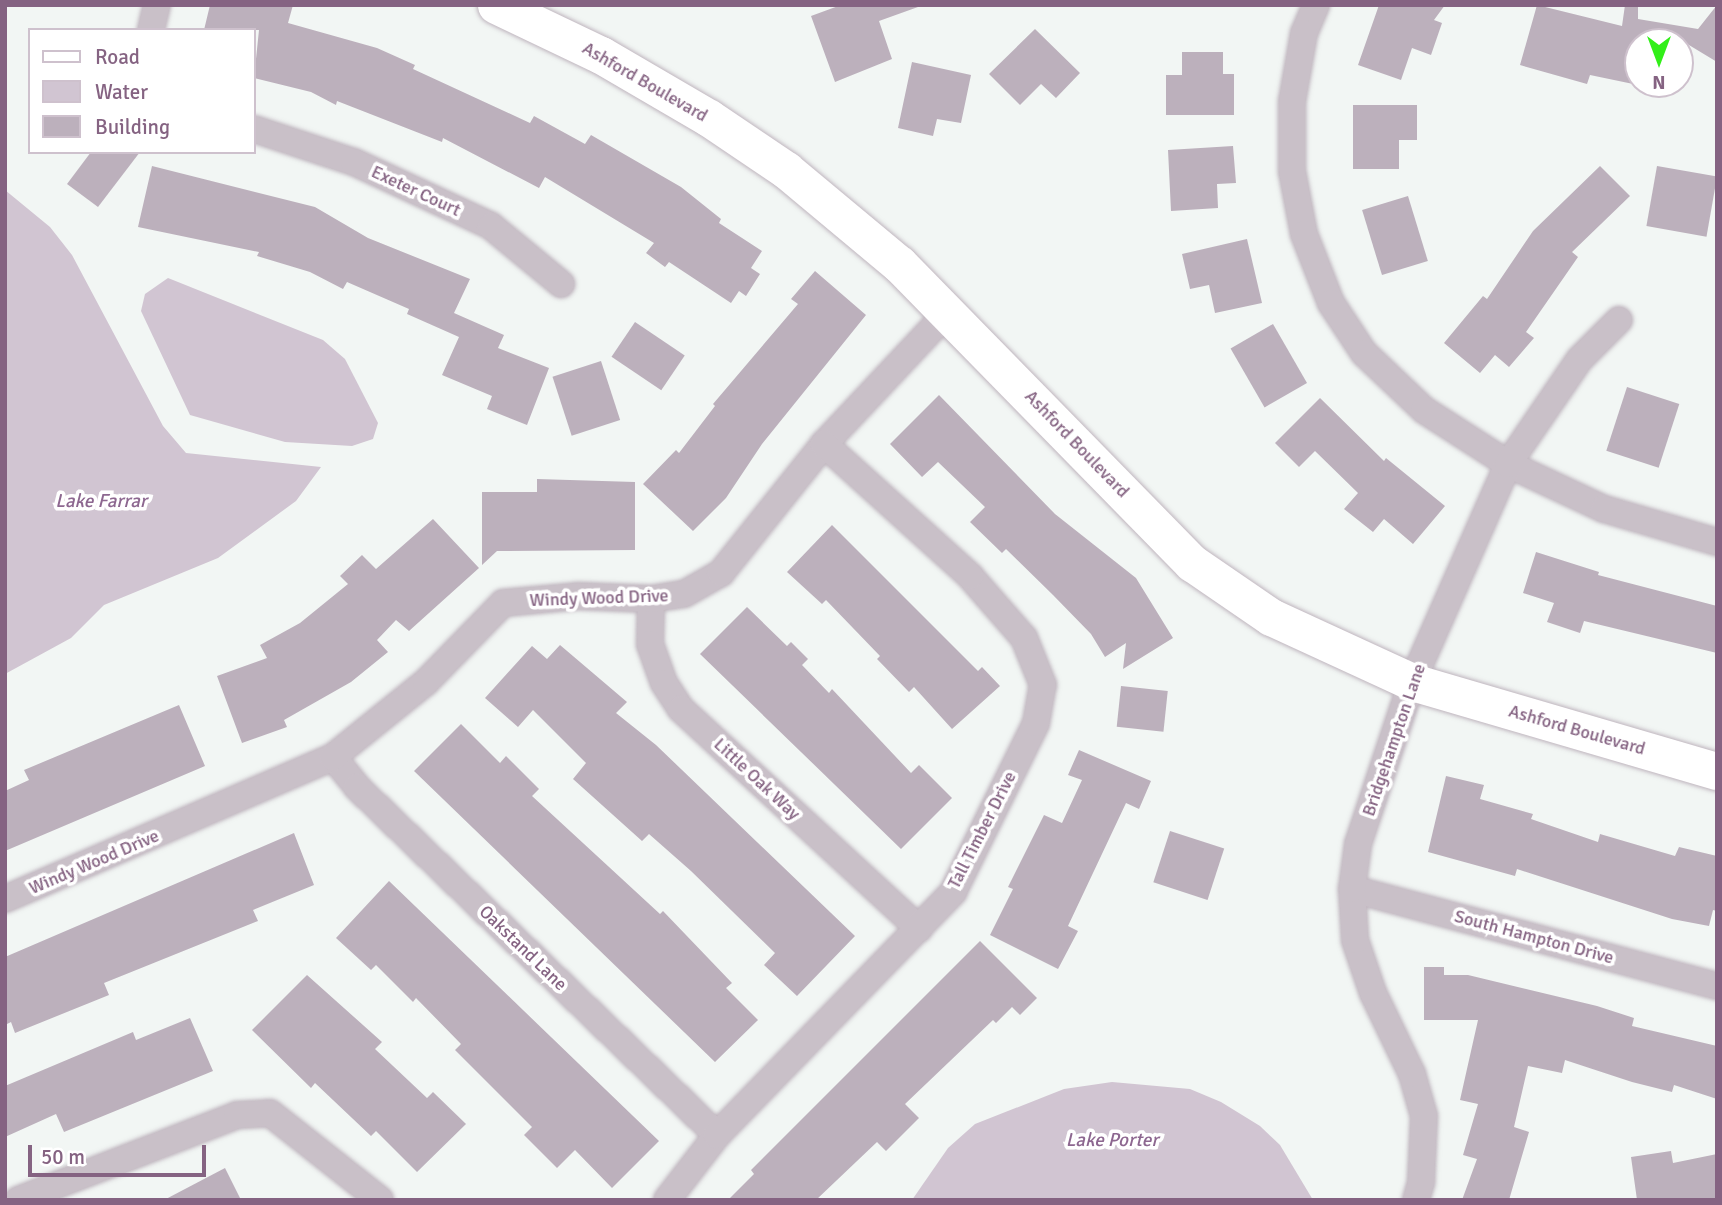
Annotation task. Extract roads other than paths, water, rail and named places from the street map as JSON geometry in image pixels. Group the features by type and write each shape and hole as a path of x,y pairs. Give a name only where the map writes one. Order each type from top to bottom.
{"street":[{"path":"151,28 157,5"},
{"name":"Ashford Boulevard","path":"496,5 601,55 709,118 786,170 899,264 1192,563 1270,617 1412,682 1717,771"},
{"path":"1316,5 1304,33 1292,102 1292,171 1304,234 1331,303 1364,353 1424,410 1508,464 1604,509 1717,542"},
{"name":"Exeter Court","path":"256,131 354,162 491,226 561,284"},
{"name":"Windy Wood Drive","path":"5,899 333,757 426,682 503,603 578,596 651,599 684,594 721,573 824,444 948,312"},
{"name":"Bridgehampton Lane","path":"1416,1200 1421,1182 1424,1116 1412,1074 1373,993 1355,940 1352,888 1358,844 1412,682 1508,464 1580,359 1619,320"},
{"name":"Tall Timber Drive","path":"667,1200 717,1135 953,892 1036,723 1043,685 1024,638 970,576 824,444"},
{"name":"Little Oak Way","path":"651,599 650,644 664,683 681,709 919,929"},
{"name":"Oakstand Lane","path":"333,757 357,787 717,1135"},
{"name":"South Hampton Drive","path":"1352,888 1717,986"},
{"path":"18,1200 237,1115 270,1113 380,1200"}],"water":[{"name":"Lake Farrar","path":"5,190 50,227 72,255 163,426 186,453 321,467 296,501 218,558 104,605 71,638 5,674"},
{"path":"168,278 323,340 345,359 378,423 373,439 352,446 285,442 190,415 141,311 145,294"},
{"name":"Lake Porter","path":"1112,1082 1190,1089 1221,1102 1260,1126 1280,1145 1313,1200 912,1200 948,1148 975,1124 1064,1089"}]}
